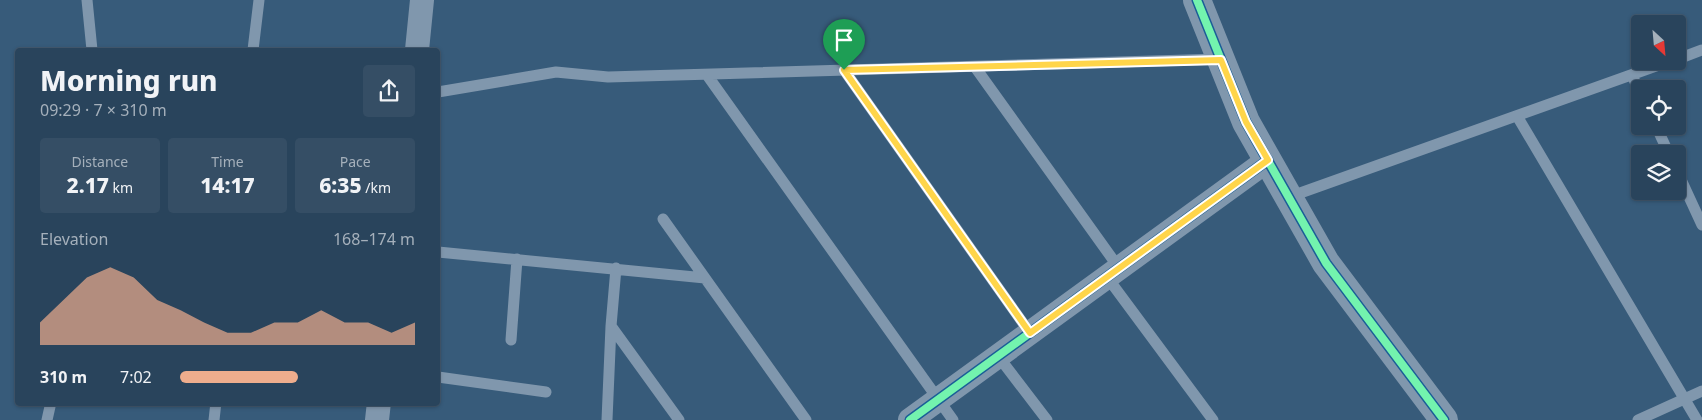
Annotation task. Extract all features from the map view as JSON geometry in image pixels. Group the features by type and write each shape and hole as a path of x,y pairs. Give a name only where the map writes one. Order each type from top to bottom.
{"street":[{"path":"417,48 422,0"},
{"path":"1197,0 1246,122 1326,263 1444,420"},
{"path":"910,420 1268,160"},
{"path":"377,420 379,406"}],"lane":[{"path":"87,0 92,48"},
{"path":"253,48 258,0"},
{"path":"1686,56 1702,50"},
{"path":"440,92 556,72 608,78 1221,60"},
{"path":"975,67 1214,420"},
{"path":"844,70 1030,333"},
{"path":"1289,197 1646,70"},
{"path":"707,74 953,420"},
{"path":"1632,75 1634,80"},
{"path":"1517,116 1697,420"},
{"path":"1686,190 1702,225"},
{"path":"663,219 806,420"},
{"path":"440,252 705,278"},
{"path":"511,340 517,259"},
{"path":"607,420 611,326 616,268"},
{"path":"611,326 679,420"},
{"path":"998,356 1047,420"},
{"path":"440,377 546,392"},
{"path":"1638,420 1702,392"},
{"path":"47,420 50,406"},
{"path":"214,420 216,406"}],"cycle path":[{"path":"1197,0 1246,122 1326,263 1444,420"},
{"path":"910,420 1268,160"}],"route":[{"path":"1221,60 1246,122 1268,160 1030,333 844,70 1221,60"}]}
